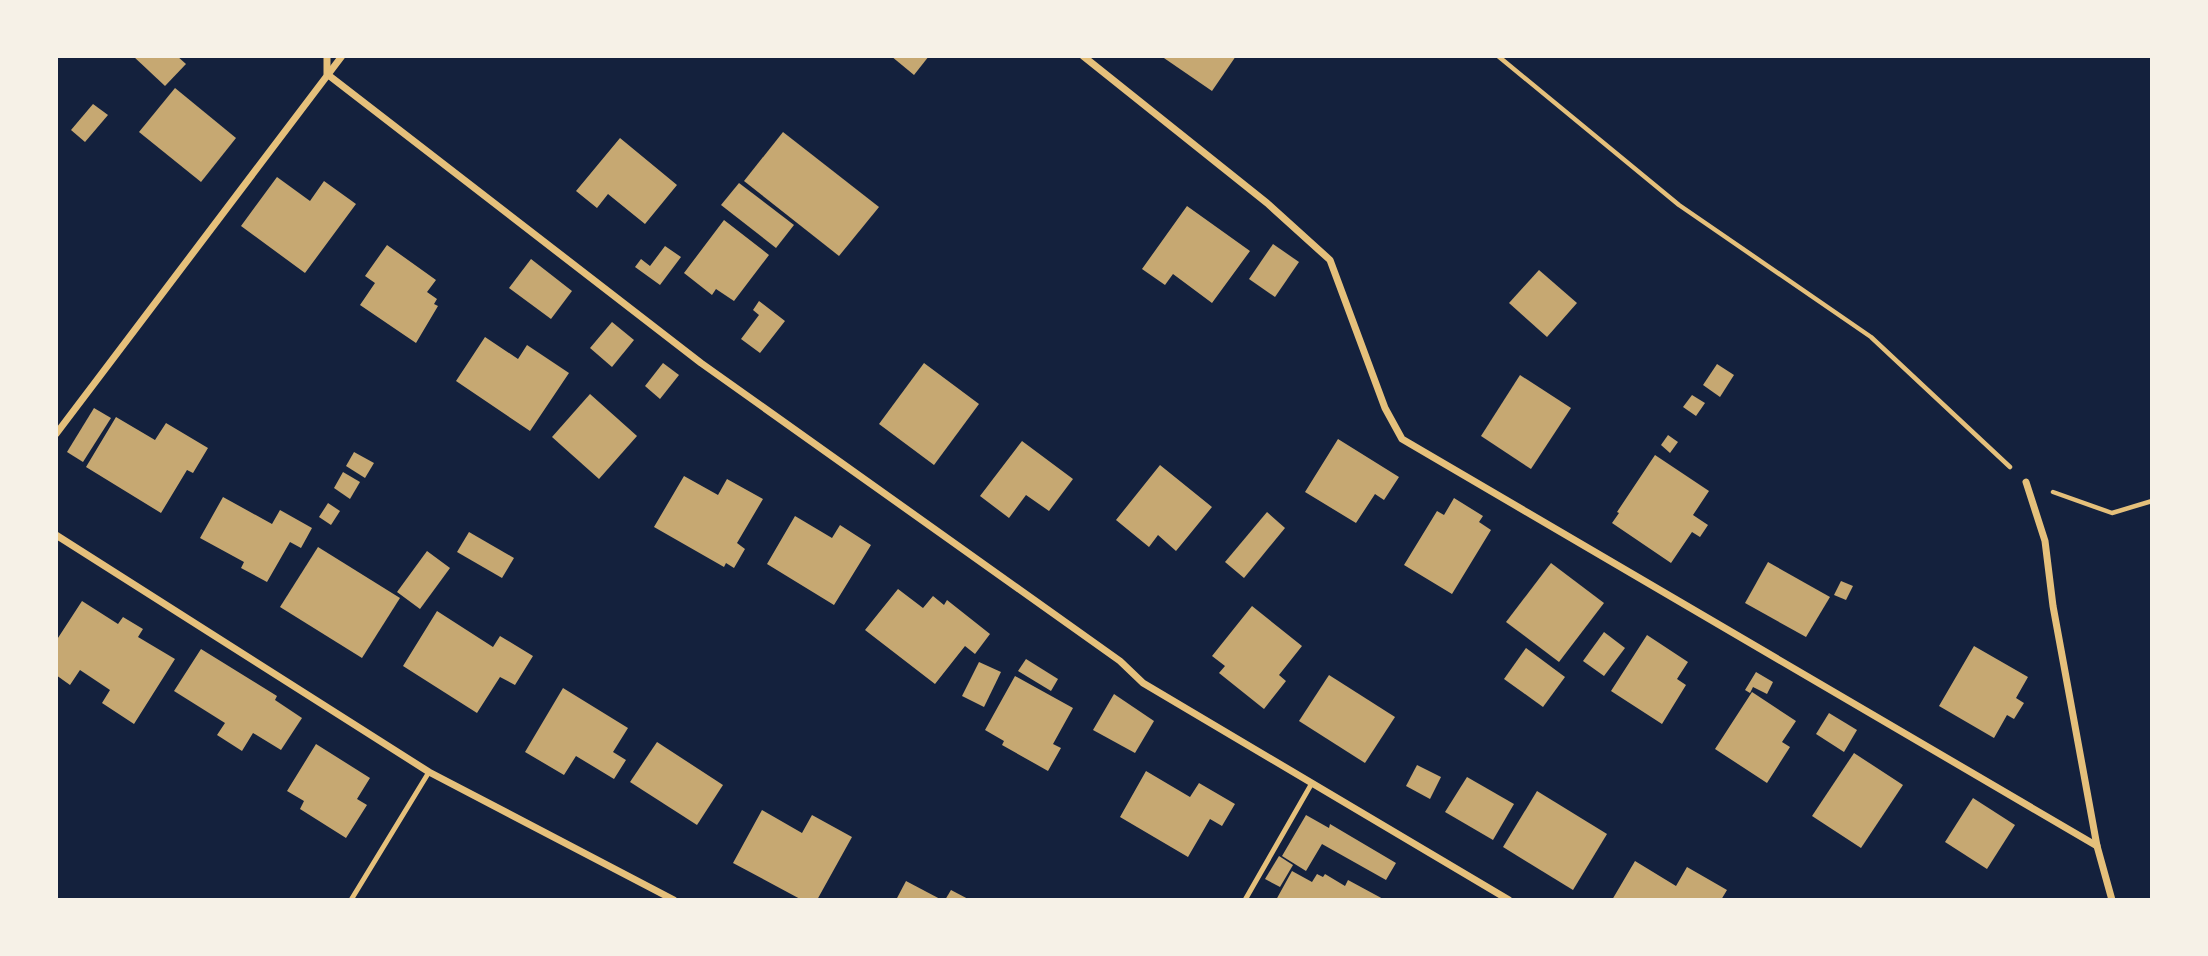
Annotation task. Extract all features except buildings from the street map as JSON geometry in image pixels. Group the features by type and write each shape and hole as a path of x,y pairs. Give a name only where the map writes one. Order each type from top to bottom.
{"street":[{"path":"327,56 327,74"},
{"path":"56,434 341,56"},
{"path":"1083,56 1267,203 1330,260 1385,408 1402,439 2097,846"},
{"path":"327,74 701,363 1120,661 1143,683 1509,900"},
{"path":"2026,482 2045,541 2053,606 2097,846 2112,900"},
{"path":"56,536 429,772 674,900"}],"lane":[{"path":"351,900 429,772"},
{"path":"1245,900 1312,783"}],"path":[{"path":"1498,56 1679,205 1871,337 2026,482 2112,513 2152,501"}]}
